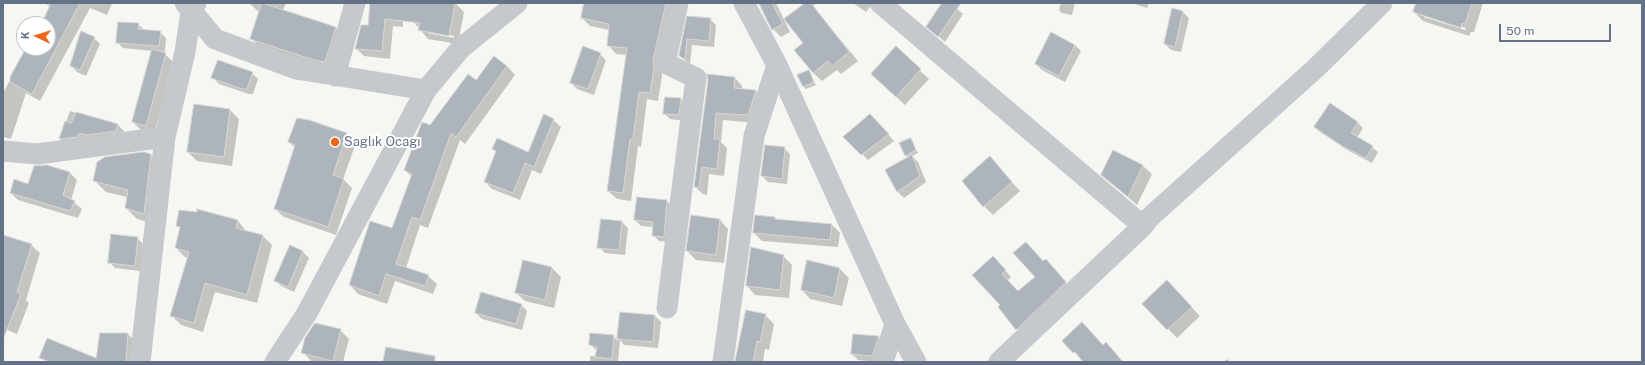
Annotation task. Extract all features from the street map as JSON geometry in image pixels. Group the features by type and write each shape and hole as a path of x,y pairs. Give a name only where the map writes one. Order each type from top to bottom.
{"street":[{"path":"335,76 354,3"},
{"path":"275,362 307,313 426,90 462,48 517,3"},
{"path":"667,308 696,78 665,63 678,3"},
{"path":"744,3 777,66 895,324 916,362"},
{"path":"880,3 1143,226"},
{"path":"999,362 1155,213 1316,68 1382,3"},
{"path":"190,6 215,39 296,69 426,90"},
{"path":"140,362 164,137 185,52 190,6"},
{"path":"723,362 754,136 777,66"},
{"path":"3,152 37,154 164,137"},
{"path":"883,362 895,324"}],"building":[{"path":"51,3 80,3 56,48 56,16 45,16"},
{"path":"262,3 336,27 325,62 314,60 250,39"},
{"path":"370,3 455,3 449,36 418,30 420,23 385,19 382,51 355,49 361,25 368,25"},
{"path":"584,3 666,3 653,60 654,67 650,93 639,92 633,139 630,139 623,193 607,191 627,48 607,46 609,24 581,18"},
{"path":"759,3 772,3 783,24 772,30"},
{"path":"805,3 811,3 849,52 832,66 828,61 813,73 794,50 803,43 784,19"},
{"path":"942,3 961,3 938,37 926,27"},
{"path":"1416,3 1472,3 1465,24 1462,23 1461,28 1413,12"},
{"path":"1172,8 1183,11 1175,47 1164,44"},
{"path":"687,16 711,18 709,41 687,39 685,59 679,56"},
{"path":"118,22 139,23 138,29 161,31 159,46 116,43"},
{"path":"81,31 95,37 80,70 70,66"},
{"path":"1051,32 1075,45 1059,76 1035,64"},
{"path":"583,46 601,53 588,89 570,83"},
{"path":"896,46 921,69 896,97 871,74"},
{"path":"152,49 166,53 146,126 132,122"},
{"path":"22,56 52,56 32,94 10,82 10,77"},
{"path":"494,56 507,66 456,137 451,133 420,220 412,217 396,264 429,275 425,286 386,274 379,296 349,285 370,221 392,228 412,174 404,170 422,122 430,125 468,74 476,80"},
{"path":"218,60 253,72 247,89 242,89 211,78"},
{"path":"809,70 814,82 803,87 797,75"},
{"path":"707,74 735,77 734,88 756,90 748,115 716,113 714,139 720,139 717,169 702,167 699,188 694,187 708,80"},
{"path":"665,97 681,98 679,115 663,114"},
{"path":"1330,103 1358,122 1351,133 1373,146 1366,158 1342,146 1314,127"},
{"path":"194,104 230,109 224,157 187,152"},
{"path":"76,112 118,124 116,131 87,135 79,133 77,137 59,139 65,121 71,123"},
{"path":"544,114 554,119 534,167 525,163 513,193 484,182 496,151 492,149 497,138 528,152"},
{"path":"870,114 889,134 861,155 843,137"},
{"path":"297,118 309,120 347,133 333,175 344,179 328,227 274,209 295,145 288,142"},
{"path":"911,138 916,150 905,156 899,143"},
{"path":"765,145 785,147 782,179 761,176"},
{"path":"1113,150 1143,165 1128,197 1101,175"},
{"path":"144,152 151,154 144,214 125,208 128,190 93,181 97,162 105,157"},
{"path":"912,155 920,176 897,192 885,170"},
{"path":"990,156 1012,182 983,207 962,181"},
{"path":"47,165 70,172 63,195 75,201 70,211 10,193 14,179 28,184 34,166"},
{"path":"637,197 667,200 664,237 652,236 653,222 634,220"},
{"path":"197,209 238,220 236,228 263,235 247,295 205,283 194,323 170,316 189,252 175,248 180,227 176,226 179,210 197,212"},
{"path":"691,215 720,219 716,255 686,251"},
{"path":"755,215 775,217 775,219 832,224 830,240 753,233"},
{"path":"601,219 622,221 619,250 597,248"},
{"path":"111,234 138,237 135,266 108,263"},
{"path":"3,235 32,244 17,292 21,294 4,337"},
{"path":"1026,242 1043,261 1046,259 1066,282 1016,330 998,307 1000,305 972,275 993,256 1006,270 1002,274 1018,291 1035,277 1013,253"},
{"path":"290,245 303,251 288,287 274,281"},
{"path":"751,247 784,255 780,290 746,286"},
{"path":"523,260 552,267 545,300 515,293"},
{"path":"807,260 840,268 834,298 801,290"},
{"path":"1167,280 1192,307 1167,330 1142,304"},
{"path":"481,292 522,304 516,324 475,313"},
{"path":"746,310 766,314 760,342 757,341 753,362 735,362"},
{"path":"620,312 655,315 653,342 617,339"},
{"path":"1082,322 1103,345 1106,342 1123,362 1083,362 1075,352 1073,353 1062,341"},
{"path":"315,323 341,329 333,361 301,353 305,338"},
{"path":"100,333 128,333 126,362 50,362 39,358 47,338 96,358"},
{"path":"590,333 614,335 612,359 595,357 597,347 589,345"},
{"path":"853,334 879,336 872,356 851,354"},
{"path":"386,347 435,356 435,362 383,362"}],"place":[{"name":"Saglık Ocagı","path":"335,142"}]}
